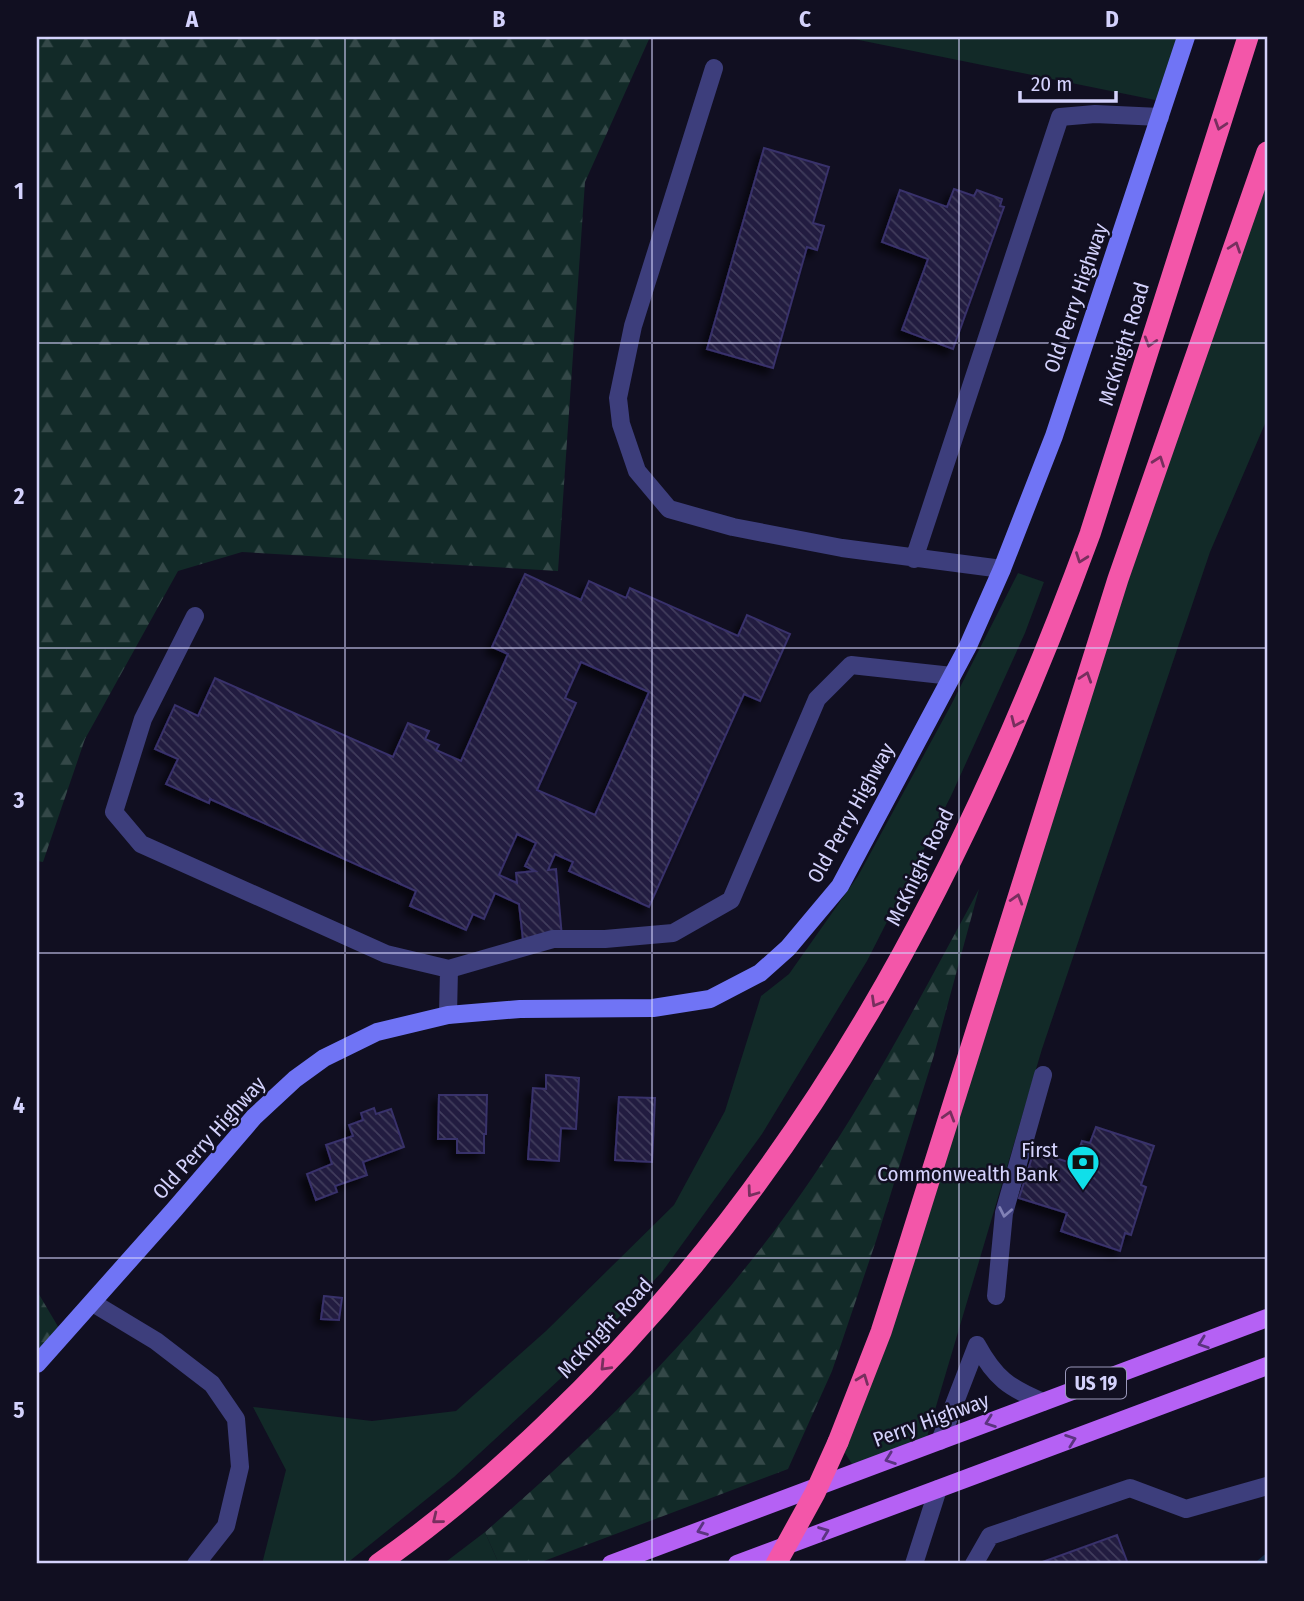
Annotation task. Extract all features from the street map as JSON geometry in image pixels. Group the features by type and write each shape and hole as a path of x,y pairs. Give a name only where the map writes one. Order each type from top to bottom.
{"highway":[{"name":"McKnight Road","path":"379,1564 462,1499 577,1395 685,1278 779,1156 886,985 990,780 1031,690 1061,614 1090,534 1248,37"},
{"path":"776,1564 816,1493 881,1332 1118,579 1267,152"}],"main road":[{"name":"Perry Highway","path":"611,1564 1267,1318"},
{"name":"US 19","path":"737,1564 1267,1366"}],"street":[{"name":"Old Perry Highway","path":"37,1364 254,1117 295,1079 324,1058 377,1032 448,1015 520,1009 653,1008 710,999 760,973 788,948 840,886 968,646 1002,569 1054,436 1186,37"}],"lane":[{"path":"715,68 633,326 618,398 621,424 637,471 668,509 733,527 842,548 1002,569"},
{"path":"914,559 1060,117 1095,114 1160,117"},
{"path":"195,616 143,719 114,812 141,844 386,954 449,969 553,939 605,939 673,933 731,900 817,699 825,690 851,665 952,677"},
{"path":"448,1015 449,969"},
{"path":"996,1296 1004,1213 1043,1075"},
{"path":"93,1303 156,1341 212,1384 236,1419 240,1467 226,1526 196,1564"},
{"path":"940,1441 977,1346 995,1374 1006,1385 1043,1402"},
{"path":"974,1564 990,1536 1130,1488 1186,1509 1267,1486"},
{"path":"914,1564 938,1489"}],"green space":[{"path":"37,37 650,37 585,182 558,571 242,552 178,571 85,739 43,862 37,861"},
{"path":"844,37 1186,37 1165,102"},
{"path":"1267,152 1267,419 1210,552 1042,1049 924,1447 857,1472 838,1442"},
{"path":"1018,573 1044,582 1025,633 951,796 867,961 762,1134 662,1272 560,1379 454,1477 346,1564 262,1564 286,1470 253,1407 372,1421 456,1411 546,1331 674,1205 725,1111 761,996 789,974 858,876 951,705"},
{"path":"979,889 934,1055 876,1241 832,1371 788,1469 536,1564 499,1564 485,1532 574,1451 660,1366 740,1275 812,1178 878,1072"},
{"path":"37,1291 63,1335 37,1364"},
{"path":"485,1532 499,1564 443,1564"}],"building":[{"path":"764,148 829,167 813,223 824,226 817,250 807,247 773,368 707,349"},
{"path":"954,189 974,196 977,190 1002,199 1000,206 1004,207 953,349 902,330 928,259 882,242 900,190 947,207"},
{"path":"525,574 581,600 589,581 626,598 630,588 738,636 747,615 790,634 760,701 744,694 649,907 569,871 573,862 555,854 548,870 556,869 562,937 523,940 519,904 495,893 484,919 473,914 466,930 410,906 416,891 210,799 209,803 166,784 178,759 155,749 175,705 198,716 215,678 393,757 408,723 429,731 425,739 439,745 436,750 461,761 508,654 492,647","holes":["581,662 649,692 595,815 537,790 576,703 565,698","517,834 536,843 525,866 535,871 516,873 517,883 499,875"]},
{"path":"546,1075 579,1078 576,1129 561,1128 559,1161 528,1159 533,1088 546,1089"},
{"path":"439,1095 487,1095 484,1153 457,1153 457,1139 438,1139"},
{"path":"619,1097 655,1098 652,1162 615,1160"},
{"path":"374,1108 376,1114 391,1109 404,1147 363,1162 367,1175 335,1186 337,1192 316,1200 307,1174 332,1164 326,1145 353,1136 349,1125 363,1120 361,1113"},
{"name":"First Commonwealth Bank","path":"1096,1127 1154,1146 1141,1185 1146,1187 1131,1235 1125,1233 1120,1251 1061,1231 1067,1213 1019,1198 1034,1151 1074,1164 1082,1141 1090,1143"},
{"path":"324,1296 342,1298 339,1320 321,1319"},
{"path":"1117,1535 1128,1564 1037,1564"}],"waterway":[{"path":"1261,1564 1267,1559"}],"place":[{"name":"First Commonwealth Bank","path":"1083,1192"}]}
